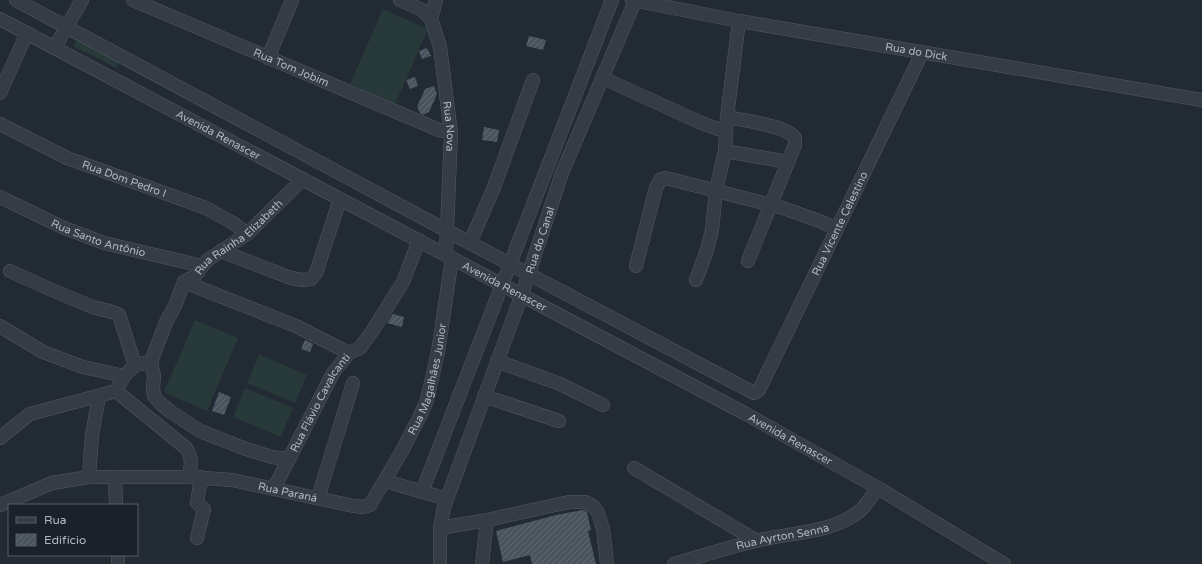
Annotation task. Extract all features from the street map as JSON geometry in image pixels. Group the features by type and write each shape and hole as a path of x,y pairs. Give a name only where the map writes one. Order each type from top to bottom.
{"street":[{"name":"Avenida Renascer","path":"16,0 752,393 756,393"},
{"path":"55,47 82,0"},
{"name":"Rua Tom Jobim","path":"133,0 439,130 451,133"},
{"path":"268,58 292,0"},
{"path":"400,0 422,10 431,19"},
{"path":"431,19 436,0"},
{"path":"422,492 612,0"},
{"name":"Rua do Dick","path":"633,1 739,21 1202,100"},
{"name":"Rua do Canal","path":"440,564 440,528 444,507 522,294 562,173 603,78 633,1"},
{"name":"Avenida Renascer","path":"0,18 746,414 878,488 1004,564"},
{"name":"Rua Nova","path":"431,19 440,47 451,133 448,231 449,256"},
{"path":"696,280 707,250 712,230 716,190 725,151 727,117 739,21"},
{"path":"0,93 27,33"},
{"name":"Rua Vicente Celestino","path":"746,414 922,52"},
{"path":"603,78 699,122 726,132"},
{"path":"470,243 494,187 533,80"},
{"path":"727,117 778,128 788,132 795,138 795,145 748,261"},
{"name":"Rua Dom Pedro I","path":"0,124 67,158 206,208 247,234"},
{"path":"725,151 788,162"},
{"path":"636,266 656,188 661,179 666,178 675,179 770,205 804,216 836,229"},
{"name":"Rua Rainha Elizabeth","path":"151,362 166,322 175,306 184,282 195,276 202,266 221,251 247,234 303,179"},
{"name":"Rua Santo Antônio","path":"0,197 62,227 104,243 202,266"},
{"path":"221,251 291,278 302,280 311,279 316,273 340,199"},
{"name":"Rua Flávio Cavalcanti","path":"274,488 333,373 350,353 360,348 403,282 419,240"},
{"name":"Rua Magalhães Junior","path":"382,487 427,400 438,352 449,256"},
{"path":"10,271 62,295 95,308 119,315 135,365"},
{"path":"184,282 296,326 350,353"},
{"path":"0,326 43,352 83,368 124,376"},
{"path":"497,361 560,384 603,405"},
{"path":"0,438 30,414 116,391 124,376 135,365 151,362 154,376 154,396 171,412 200,431 246,449 272,457 289,459"},
{"path":"318,498 353,384"},
{"path":"116,391 182,444 190,454 195,477 197,502 204,509 197,538"},
{"path":"90,477 92,435 98,396"},
{"path":"484,396 559,421"},
{"path":"190,454 200,431"},
{"path":"634,468 757,540"},
{"name":"Rua Paraná","path":"0,505 52,483 90,477 195,477 232,480 363,507 370,505 382,487"},
{"path":"115,477 116,504"},
{"path":"382,487 422,492 447,499"},
{"name":"Rua Ayrton Senna","path":"674,564 757,540 819,530 848,518 861,510 878,488"},
{"path":"440,528 487,520 569,502 585,502 593,506 598,513 603,529 607,564"},
{"path":"482,564 487,520"}],"shaded area":[{"path":"383,9 428,29 395,104 350,84"},
{"path":"78,38 120,60 116,68 73,46"},
{"path":"195,320 238,338 207,411 164,392"},
{"path":"259,354 307,375 295,403 247,383"},
{"path":"245,388 293,408 281,437 233,417"}],"building":[{"path":"529,36 546,40 543,50 526,46"},
{"path":"427,48 431,56 422,59 419,51"},
{"path":"415,77 418,86 410,89 406,80"},
{"path":"434,86 437,94 429,112 423,115 417,107 425,89"},
{"path":"484,127 499,130 497,142 482,140"},
{"path":"393,314 404,317 402,327 387,323"},
{"path":"305,340 313,344 310,352 301,349"},
{"path":"219,392 231,397 224,415 212,411"},
{"path":"583,510 587,512 591,530 588,531 596,564 532,564 530,555 503,562 496,531 556,515"}]}
